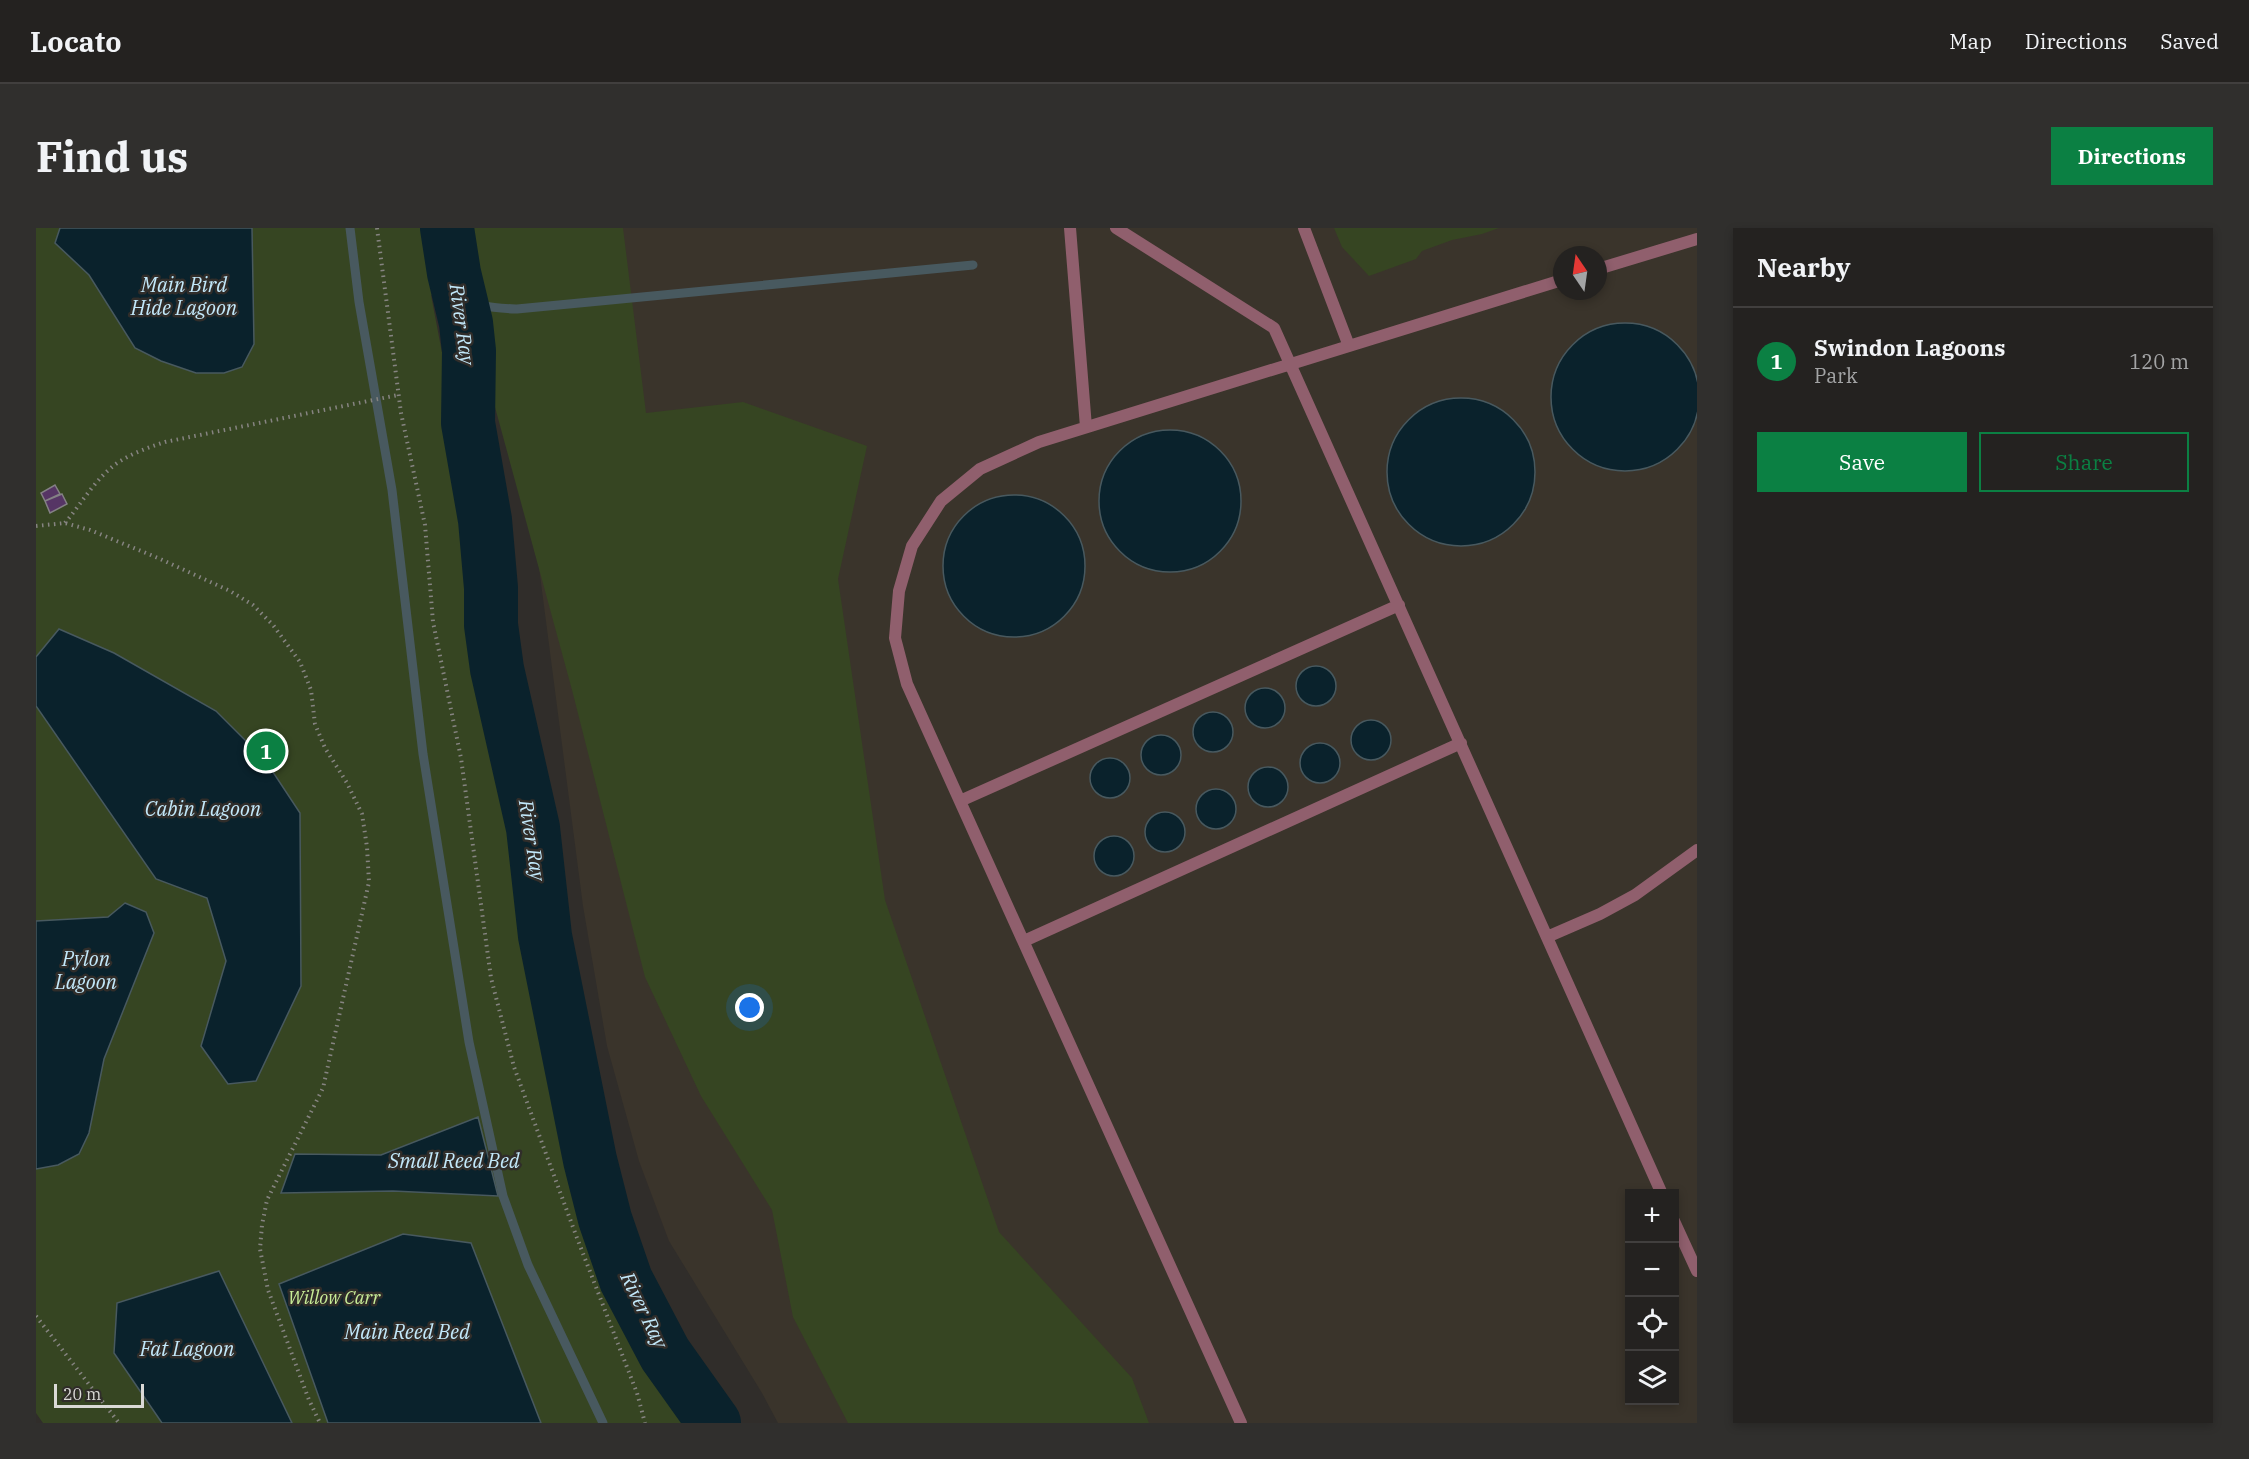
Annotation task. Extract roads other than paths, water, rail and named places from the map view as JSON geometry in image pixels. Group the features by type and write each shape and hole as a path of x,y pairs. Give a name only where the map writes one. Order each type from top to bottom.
{"lane":[{"path":"1070,228 1086,427"},
{"path":"1116,228 1274,327 1660,1189"},
{"path":"1304,228 1349,346"},
{"path":"1607,266 1697,239"},
{"path":"1241,1423 907,684 895,638 899,591 912,546 941,501 980,469 1038,442 1553,283"},
{"path":"960,801 1399,604"},
{"path":"1024,941 1461,743"},
{"path":"1547,937 1635,896 1697,850"},
{"path":"1679,1232 1697,1271"}],"water":[{"name":"Main Bird Hide Lagoon","path":"60,228 252,228 254,344 242,367 224,373 196,373 161,361 135,348 89,275 55,243"},
{"path":"1625,323 1639,324 1653,329 1666,335 1677,345 1687,356 1693,369 1698,383 1698,411 1693,425 1687,438 1677,449 1666,459 1653,465 1639,470 1625,471 1611,470 1597,465 1584,459 1573,449 1563,438 1557,425 1552,411 1551,397 1552,383 1557,369 1563,356 1573,345 1584,335 1597,329 1611,324"},
{"path":"1461,398 1489,403 1514,419 1530,444 1535,472 1530,500 1514,525 1489,541 1461,546 1433,541 1408,525 1392,500 1387,472 1392,444 1408,419 1433,403"},
{"path":"1170,430 1197,435 1220,451 1236,474 1241,501 1236,528 1220,551 1197,567 1170,572 1143,567 1120,551 1104,528 1099,501 1104,474 1120,451 1143,435"},
{"path":"1014,495 1041,500 1064,516 1080,539 1085,566 1080,593 1064,616 1041,632 1014,637 987,632 964,616 948,593 943,566 948,539 964,516 987,500"},
{"name":"Cabin Lagoon","path":"59,629 114,653 216,711 265,760 300,813 301,986 256,1081 228,1084 201,1046 226,961 207,898 156,879 36,706 36,657"},
{"path":"1316,666 1324,667 1330,672 1335,678 1335,694 1330,700 1324,705 1316,706 1308,705 1302,700 1297,694 1296,686 1297,678 1302,672 1308,667"},
{"path":"1265,688 1273,689 1279,694 1284,700 1284,716 1279,722 1273,727 1265,728 1257,727 1251,722 1246,716 1245,708 1246,700 1251,694 1257,689"},
{"path":"1213,712 1221,713 1227,718 1232,724 1232,740 1227,746 1221,751 1213,752 1205,751 1199,746 1194,740 1193,732 1194,724 1199,718 1205,713"},
{"path":"1371,720 1379,721 1385,726 1390,732 1390,748 1385,754 1379,759 1371,760 1363,759 1357,754 1352,748 1351,740 1352,732 1357,726 1363,721"},
{"path":"1161,735 1169,736 1175,741 1180,747 1180,763 1175,769 1169,774 1161,775 1153,774 1147,769 1142,763 1141,755 1142,747 1147,741 1153,736"},
{"path":"1320,743 1328,744 1334,749 1339,755 1339,771 1334,777 1328,782 1320,783 1312,782 1306,777 1301,771 1300,763 1301,755 1306,749 1312,744"},
{"path":"1110,758 1118,759 1124,764 1129,770 1129,786 1124,792 1118,797 1110,798 1102,797 1096,792 1091,786 1090,778 1091,770 1096,764 1102,759"},
{"path":"1268,767 1276,768 1282,773 1287,779 1287,795 1282,801 1276,806 1268,807 1260,806 1254,801 1249,795 1248,787 1249,779 1254,773 1260,768"},
{"path":"1216,789 1224,790 1230,795 1235,801 1235,817 1230,823 1224,828 1216,829 1208,828 1202,823 1197,817 1196,809 1197,801 1202,795 1208,790"},
{"path":"1165,812 1173,813 1179,818 1184,824 1184,840 1179,846 1173,851 1165,852 1157,851 1151,846 1146,840 1145,832 1146,824 1151,818 1157,813"},
{"path":"1114,836 1122,837 1128,842 1133,848 1133,864 1128,870 1122,875 1114,876 1106,875 1100,870 1095,864 1094,856 1095,848 1100,842 1106,837"},
{"name":"Pylon Lagoon","path":"125,903 146,912 154,933 104,1059 89,1133 79,1154 58,1165 36,1169 36,921 108,917"},
{"name":"Small Reed Bed","path":"478,1117 498,1196 393,1191 281,1193 295,1154 381,1155"},
{"name":"Main Reed Bed","path":"403,1234 471,1243 541,1423 328,1423 279,1284"},
{"name":"Fat Lagoon","path":"219,1271 292,1423 162,1423 114,1353 117,1303"}],"waterway":[{"path":"350,228 359,302 392,490 423,754 469,1042 503,1196 528,1265 603,1423"},
{"name":"River Ray","path":"447,228 454,273 466,323 469,351 468,423 485,520 491,588 491,625 497,669 533,828 545,936 590,1160 605,1219 626,1280 665,1354 714,1423"},
{"path":"457,288 484,306 517,309 973,265"}],"place":[{"name":"Swindon Lagoons","path":"266,751"}],"park label":[{"name":"Willow Carr","path":"334,1298"}]}
